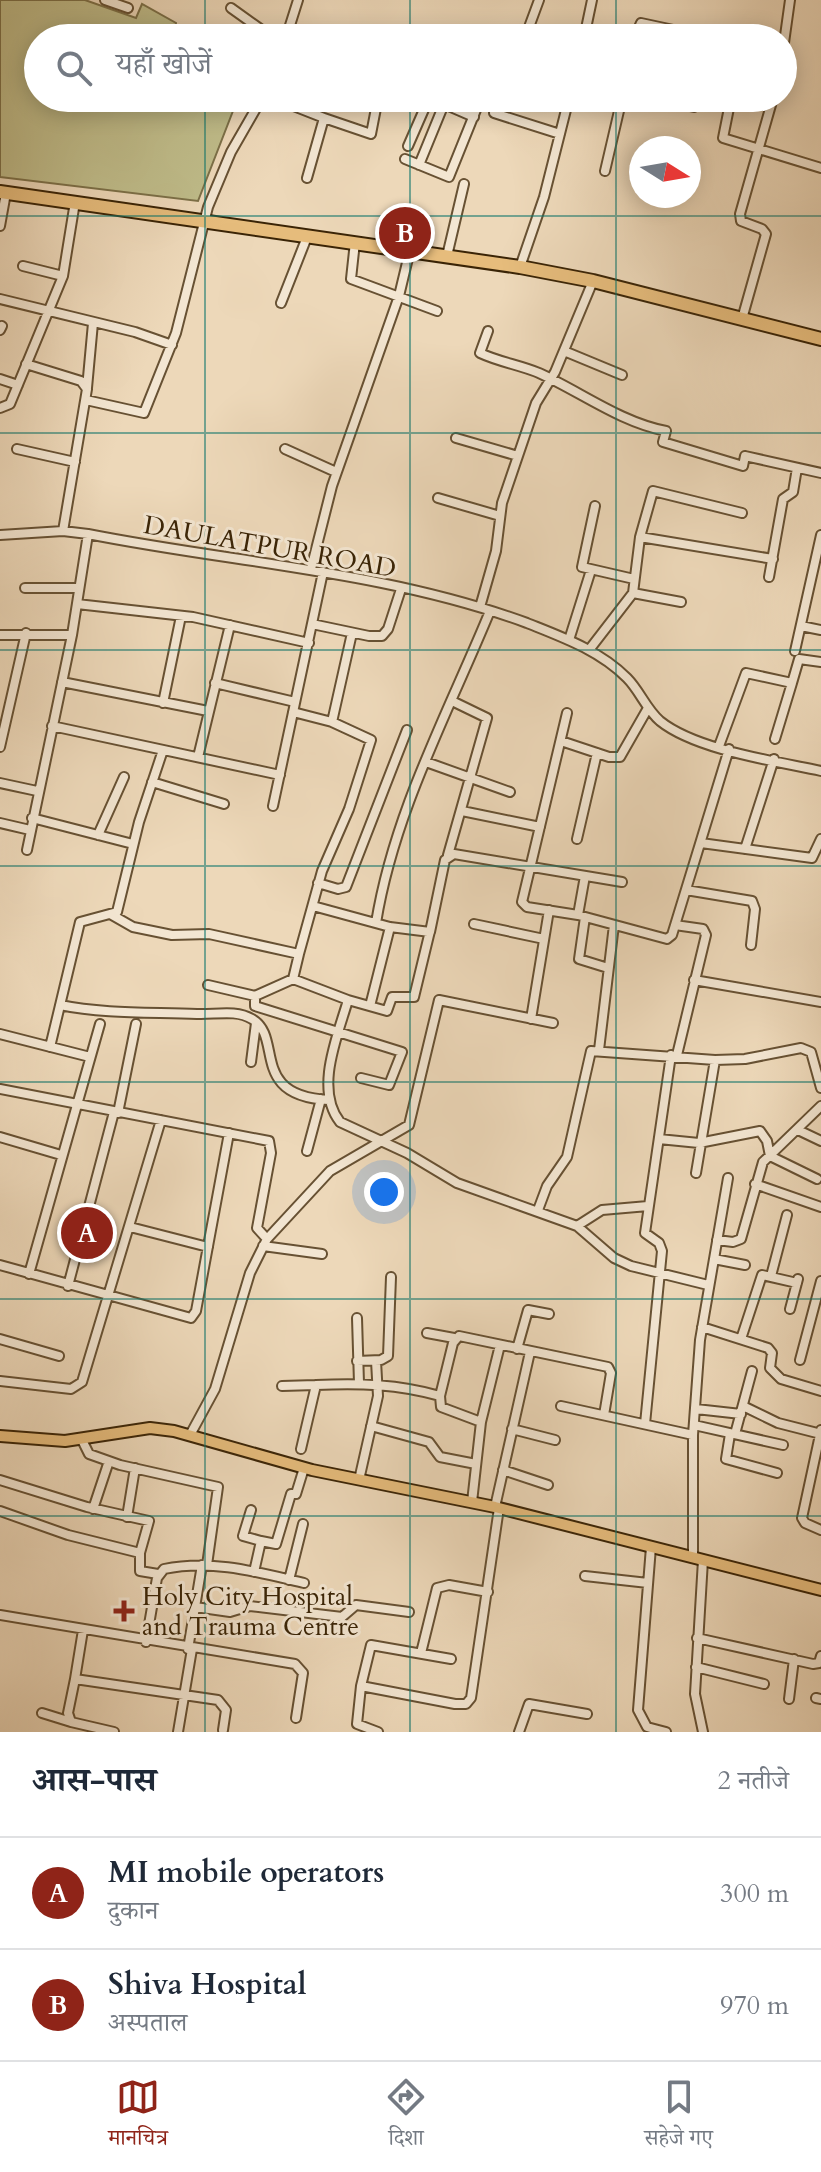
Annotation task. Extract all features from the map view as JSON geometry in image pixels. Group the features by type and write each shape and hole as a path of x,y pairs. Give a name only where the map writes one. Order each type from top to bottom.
{"highway":[{"path":"3,193 520,267 593,281 821,339"}],"main road":[{"path":"0,1436 82,1440 150,1428 190,1435 304,1468 472,1502 820,1587"}],"street":[{"path":"105,0 128,8"},
{"path":"290,24 298,0"},
{"path":"530,24 539,0"},
{"path":"587,24 592,0"},
{"path":"786,24 790,0"},
{"path":"231,8 253,24"},
{"path":"86,400 144,413 172,345 204,221 231,152 254,112"},
{"path":"309,112 371,134 375,112"},
{"path":"408,146 423,112"},
{"path":"419,165 441,112"},
{"path":"462,112 474,117"},
{"path":"405,159 449,177 475,112"},
{"path":"494,112 560,134"},
{"path":"520,267 566,112"},
{"path":"605,171 619,112"},
{"path":"728,112 723,138 821,168"},
{"path":"742,319 766,234 739,219 770,112"},
{"path":"307,178 324,118"},
{"path":"447,256 464,184"},
{"path":"0,226 3,193"},
{"path":"0,408 10,404 63,276 75,202"},
{"path":"281,303 307,237"},
{"path":"355,242 351,279 437,311"},
{"path":"311,569 336,472 399,296 410,250"},
{"path":"23,266 63,276"},
{"path":"480,607 496,551 500,516 518,456 540,393 551,379 593,281"},
{"path":"0,299 172,345"},
{"path":"63,531 86,400 93,323"},
{"path":"488,331 480,353 551,379 602,406 666,431 663,442 743,466 745,456 821,473"},
{"path":"564,351 622,375"},
{"path":"26,364 81,381 87,389"},
{"path":"0,379 18,385"},
{"path":"456,438 518,456"},
{"path":"17,449 75,462"},
{"path":"285,449 336,472"},
{"path":"769,577 783,499 793,492 797,468"},
{"path":"589,650 633,593 640,537 653,491 742,513"},
{"path":"438,498 500,516"},
{"path":"595,506 581,565 634,579"},
{"name":"DAULATPUR ROAD","path":"0,535 63,531 88,534 311,569 480,607 589,650 628,679 648,708 673,729 729,749 821,771"},
{"path":"27,850 72,635 88,534"},
{"path":"795,651 817,567 821,535"},
{"path":"640,537 773,559"},
{"path":"569,640 591,570"},
{"path":"273,806 323,572"},
{"path":"25,588 79,588"},
{"path":"312,624 378,637 386,632 401,589"},
{"path":"633,593 681,602"},
{"path":"77,604 181,616 309,643"},
{"path":"376,923 394,846 415,783 490,611"},
{"path":"163,703 181,616"},
{"path":"198,757 230,625"},
{"path":"801,626 821,630"},
{"path":"0,747 26,633"},
{"path":"332,722 352,633"},
{"path":"0,635 72,635"},
{"path":"775,739 799,659 821,662"},
{"path":"719,746 746,673 792,683"},
{"path":"62,682 208,711"},
{"path":"215,683 294,707 371,740 349,809 318,883 293,979"},
{"path":"208,985 255,996 293,979 387,1011 392,997 414,997 448,855 487,718 452,701"},
{"path":"561,741 620,757 648,708"},
{"path":"567,713 522,902 527,907 581,916 667,939 675,925 729,749"},
{"path":"52,726 280,775"},
{"path":"318,883 338,889 346,887 407,730"},
{"path":"112,915 120,904 133,844 163,750"},
{"path":"577,839 597,753"},
{"path":"745,849 774,759"},
{"path":"426,762 510,792"},
{"path":"98,835 124,777"},
{"path":"152,782 224,804"},
{"path":"0,783 37,791"},
{"path":"462,811 540,827"},
{"path":"32,818 133,844"},
{"path":"0,823 30,830"},
{"path":"701,843 812,858 819,854 821,839"},
{"path":"448,855 622,882"},
{"path":"585,876 579,959 608,968"},
{"path":"686,890 752,901 755,909 751,945"},
{"path":"313,906 390,927 430,931"},
{"path":"531,1019 549,910"},
{"path":"50,1047 80,922 89,917 112,915 133,927 172,935 209,934 299,954"},
{"path":"474,924 544,939"},
{"path":"599,1050 614,925"},
{"path":"645,1424 661,1276 661,1246 645,1236 648,1206 674,1055 705,932 675,925"},
{"path":"370,1006 390,927"},
{"path":"694,980 821,1002"},
{"path":"255,996 255,1006 338,1035 402,1052 389,1085 361,1078"},
{"path":"307,1151 325,1099 348,1000"},
{"path":"190,1435 215,1389 250,1273 265,1242 318,1180 409,1125 439,1000 553,1023"},
{"path":"60,1005 91,1010 226,1013 256,1022"},
{"path":"251,1062 256,1022"},
{"path":"256,1022 272,1066 287,1089 301,1096 325,1099 340,1122 407,1153 457,1183 577,1226 614,1258 661,1276 708,1285"},
{"path":"29,1274 100,1024"},
{"path":"68,1286 116,1112 136,1024"},
{"path":"0,1034 90,1057"},
{"path":"538,1210 547,1186 567,1157 591,1051 715,1060 808,1049 821,1088"},
{"path":"696,1173 715,1060"},
{"path":"0,1089 265,1139 272,1145 257,1228 261,1237 265,1242 322,1254"},
{"path":"717,1240 733,1242 741,1239 758,1170 821,1106"},
{"path":"0,1381 71,1389 79,1386 110,1297 161,1120"},
{"path":"798,1130 821,1141"},
{"path":"659,1139 699,1143 760,1131 767,1141 770,1156"},
{"path":"0,1265 191,1318 196,1311 229,1133"},
{"path":"0,1137 61,1155"},
{"path":"770,1156 817,1179"},
{"path":"703,1732 695,1694 698,1558 694,1430 702,1327 728,1178"},
{"path":"755,1184 821,1207"},
{"path":"577,1226 602,1210 648,1206"},
{"path":"771,1276 787,1215"},
{"path":"130,1227 208,1247"},
{"path":"714,1259 745,1265"},
{"path":"741,1339 762,1275 798,1281 790,1309"},
{"path":"357,1361 376,1361 388,1356 391,1277"},
{"path":"800,1360 820,1286"},
{"path":"517,1349 528,1310 549,1314"},
{"path":"357,1318 359,1383"},
{"path":"702,1327 771,1350 770,1368 776,1376 821,1391"},
{"path":"427,1333 454,1338 459,1336 608,1367 611,1373 604,1415"},
{"path":"454,1338 440,1396 441,1407 447,1412 481,1422"},
{"path":"0,1339 59,1356"},
{"path":"472,1502 481,1422 500,1345"},
{"path":"361,1686 455,1704 469,1702 488,1592 503,1470 530,1352"},
{"path":"359,1480 378,1384 376,1361"},
{"path":"752,1371 726,1459 777,1473"},
{"path":"282,1386 378,1384 440,1396"},
{"path":"301,1449 316,1385"},
{"path":"561,1406 645,1424 732,1434 783,1445"},
{"path":"696,1409 762,1412 778,1423 821,1433 818,1462 802,1518 805,1523 821,1530"},
{"path":"371,1426 429,1442 440,1457 476,1464"},
{"path":"512,1429 555,1440"},
{"path":"82,1440 89,1454 109,1461 218,1487 195,1607 178,1732"},
{"path":"93,1509 109,1461"},
{"path":"127,1517 135,1468"},
{"path":"251,1510 243,1536 276,1544 291,1494 296,1494 304,1468"},
{"path":"503,1470 548,1485"},
{"path":"0,1480 93,1509 149,1521 140,1553 140,1571 158,1574 172,1567 205,1565 304,1583"},
{"path":"0,1511 68,1535 140,1553"},
{"path":"289,1580 303,1524"},
{"path":"254,1572 261,1541"},
{"path":"651,1547 638,1717 647,1727 666,1732"},
{"path":"146,1642 158,1574"},
{"path":"585,1576 648,1583"},
{"path":"421,1653 437,1588 449,1585 488,1592"},
{"path":"195,1607 230,1612 250,1606 339,1617 356,1605 409,1612"},
{"path":"0,1615 146,1642 295,1664 303,1673 296,1718"},
{"path":"71,1722 68,1713 83,1630"},
{"path":"697,1638 816,1664 821,1656"},
{"path":"378,1732 357,1724 361,1686 371,1645 451,1659"},
{"path":"789,1699 794,1659"},
{"path":"696,1667 764,1684"},
{"path":"75,1679 222,1702 226,1710 226,1731"},
{"path":"519,1732 529,1704 587,1714"},
{"path":"42,1713 114,1732"}],"shaded area":[{"path":"0,0 85,0 136,18 142,4 176,23 24,24 24,112 233,112 198,201 0,177"}],"place":[{"name":"Shiva Hospital","path":"405,233"},
{"name":"MI mobile operators","path":"87,1233"},
{"name":"Holy City Hospital and Trauma Centre","path":"124,1611"}]}
